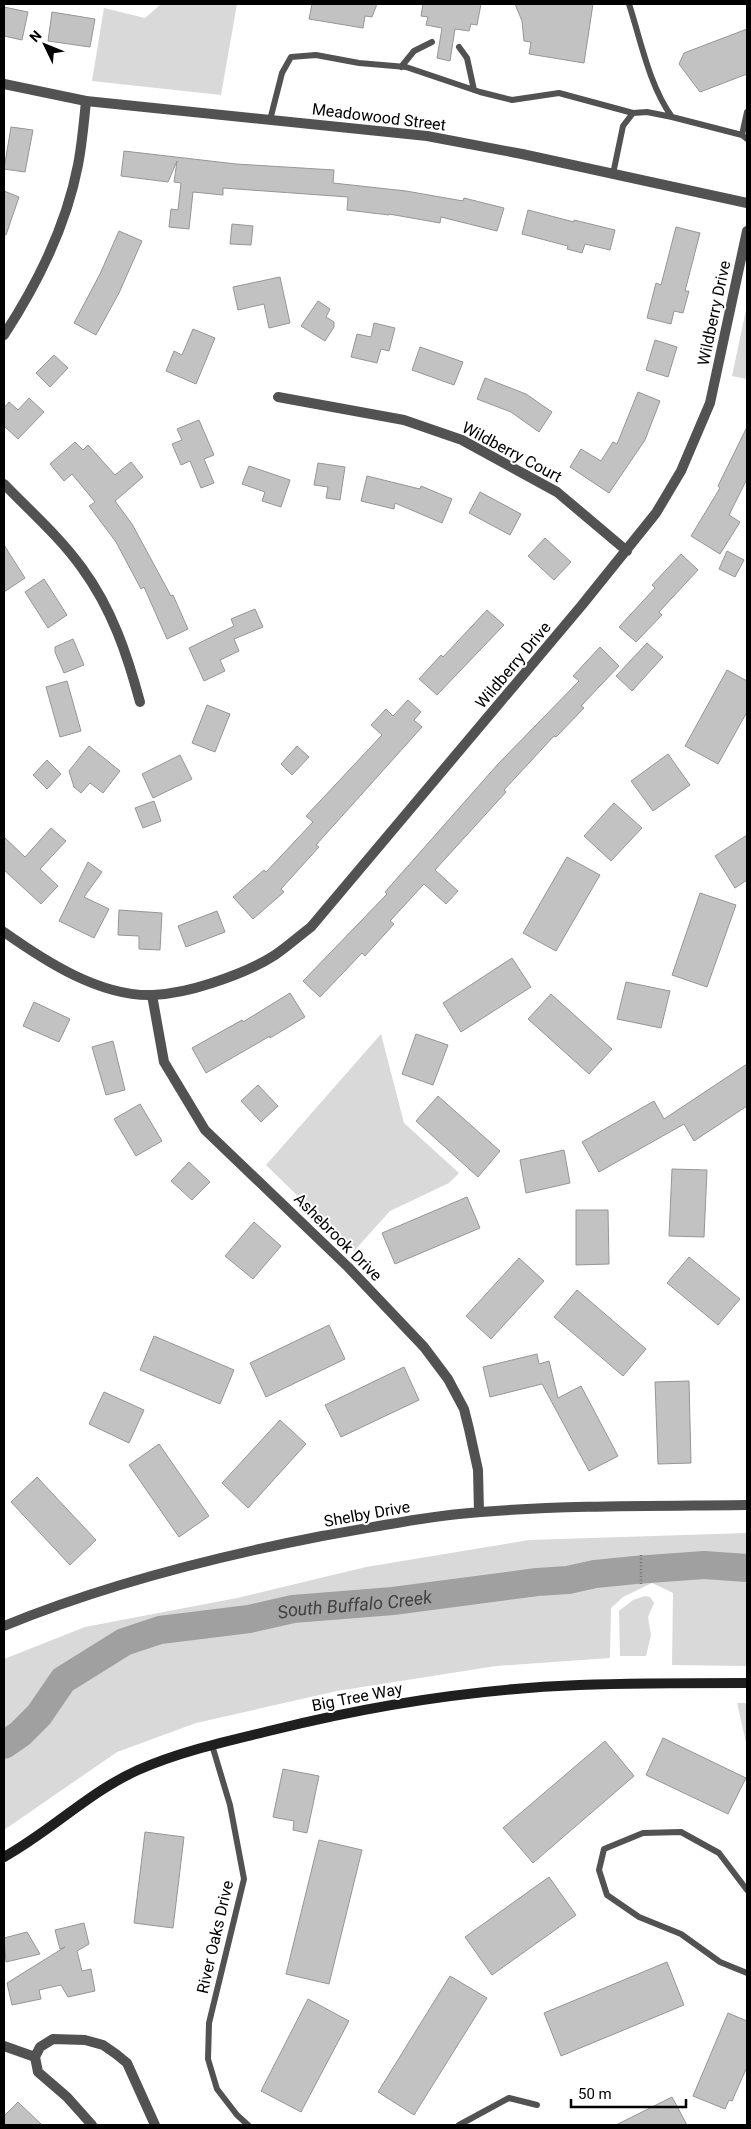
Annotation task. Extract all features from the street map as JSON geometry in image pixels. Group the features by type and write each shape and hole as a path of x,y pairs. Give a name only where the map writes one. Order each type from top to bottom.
{"main road":[{"name":"Big Tree Way","path":"4,1857 42,1834 110,1784 156,1763 212,1745 326,1717 433,1698 577,1685 747,1683"}],"street":[{"name":"Meadowood Street","path":"4,84 86,101 427,136 747,203"},
{"path":"4,335 24,304 47,261 65,214 78,165 86,101"},
{"name":"Wildberry Drive","path":"4,932 43,960 74,976 113,990 152,995 197,988 238,975 275,955 311,927 627,551 656,513 681,471 710,403 747,232"},
{"name":"Wildberry Court","path":"278,397 404,420 462,440 556,492 627,551"},
{"path":"4,484 82,568 105,607 124,646 140,702"},
{"name":"Ashebrook Drive","path":"152,995 164,1062 205,1130 348,1267 424,1348 448,1379 464,1409 470,1428 478,1470 479,1512"},
{"name":"Shelby Drive","path":"4,1626 82,1597 200,1562 265,1547 381,1525 479,1512 550,1508 747,1505"},
{"path":"92,2125 67,2098 38,2072 35,2057 40,2047 53,2039 85,2040 103,2045 127,2063 155,2125"},
{"path":"4,2046 35,2057"}],"lane":[{"path":"630,4 653,79 663,105 672,117"},
{"path":"401,67 414,51 432,42"},
{"path":"459,48 467,58 474,90"},
{"path":"270,120 282,72 291,57 316,55 359,63 401,67 512,100 559,93 633,113 647,112 672,117 745,137 747,112"},
{"path":"613,174 623,126 633,113"},
{"name":"River Oaks Drive","path":"212,1745 230,1805 244,1879 209,2023 208,2059 217,2089 237,2115 248,2125"},
{"path":"747,1890 719,1853 681,1832 643,1833 604,1849 599,1870 607,1896 639,1917 681,1934 720,1962 747,1973"},
{"path":"459,2125 509,2098 537,2105"}],"path":[{"path":"641,1555 642,1584"}],"shaded area":[{"path":"161,4 237,4 221,95 92,81 104,8 145,18"},
{"path":"747,305 747,379 732,376"},
{"path":"381,1034 404,1123 459,1173 449,1183 390,1211 354,1251 266,1165"},
{"path":"747,1533 747,1666 672,1665 673,1593 652,1583 623,1597 611,1608 610,1658 496,1666 337,1691 196,1723 117,1752 4,1830 4,1659 85,1627 237,1598 366,1567 529,1540"},
{"path":"645,1596 650,1597 654,1603 648,1617 651,1635 646,1656 620,1656 619,1611 633,1600"},
{"path":"737,1703 747,1703 747,1747"}],"building":[{"path":"312,4 377,4 372,17 365,16 363,28 309,19"},
{"path":"423,4 481,4 477,25 471,24 469,31 455,29 450,61 437,58 442,28 426,25 428,17 421,16"},
{"path":"515,4 593,4 584,63 529,54 531,42 524,41 522,21"},
{"path":"4,7 28,12 22,40 4,36"},
{"path":"52,12 95,19 90,47 48,41"},
{"path":"747,29 747,74 700,92 679,64 684,53"},
{"path":"11,127 33,130 25,172 4,169"},
{"path":"124,151 236,164 334,170 333,183 406,191 463,201 464,198 504,208 497,231 441,217 440,223 389,214 347,210 348,197 223,188 223,195 193,192 189,229 169,227 171,209 178,210 181,183 174,182 177,161 168,182 121,176"},
{"path":"4,191 19,197 6,235 4,234"},
{"path":"528,210 615,230 610,250 585,244 582,253 567,249 568,246 522,234"},
{"path":"232,224 253,226 251,245 230,244"},
{"path":"676,227 700,233 685,291 689,291 683,313 674,311 671,324 647,318 656,283 661,285"},
{"path":"119,231 142,241 119,293 96,335 74,323 100,274"},
{"path":"280,277 290,323 269,328 264,304 238,310 233,287"},
{"path":"318,301 330,309 326,317 334,322 334,327 325,341 301,326"},
{"path":"374,323 395,328 389,351 381,349 377,363 351,357 357,334 371,337"},
{"path":"193,329 215,338 196,384 166,371 174,351 182,355"},
{"path":"655,340 677,347 668,377 646,370"},
{"path":"420,347 463,362 454,385 412,370"},
{"path":"54,355 68,368 50,387 36,373"},
{"path":"485,378 526,394 552,412 539,432 511,412 477,399"},
{"path":"638,392 660,401 645,440 609,493 570,467 581,449 601,461 613,442 617,444"},
{"path":"29,398 44,412 18,439 4,426 4,408 9,402 18,410"},
{"path":"199,420 214,455 204,459 214,483 201,488 190,461 181,465 172,444 182,440 177,429"},
{"path":"747,427 747,479 729,515 740,522 720,554 691,536 720,488 718,486"},
{"path":"75,442 83,450 88,445 115,475 131,462 143,477 115,501 132,524 171,596 173,595 188,629 167,639 144,587 141,589 116,542 89,506 95,502 72,474 64,481 50,464"},
{"path":"318,463 345,467 340,500 326,498 328,487 314,485"},
{"path":"249,466 290,480 281,507 262,501 265,492 242,484"},
{"path":"367,476 420,489 421,486 452,499 442,523 395,503 394,509 361,501"},
{"path":"480,492 521,514 510,535 469,513"},
{"path":"545,538 571,562 554,580 528,556"},
{"path":"4,545 25,578 4,592"},
{"path":"727,551 744,560 735,577 719,569"},
{"path":"681,554 698,570 659,612 662,615 636,642 619,627 655,588 652,585"},
{"path":"44,579 67,615 48,628 25,592"},
{"path":"255,609 263,627 234,639 239,651 220,660 225,671 204,681 189,648 234,626 231,619"},
{"path":"487,610 504,625 437,695 419,679 441,655 443,657"},
{"path":"73,639 84,665 64,673 55,652 55,647"},
{"path":"647,643 663,657 632,691 616,676"},
{"path":"600,647 619,666 581,706 584,708 556,737 554,736 504,790 506,792 435,870 458,891 446,904 424,884 390,921 394,924 365,956 362,953 320,997 303,981 387,894 385,892 498,764 579,681 573,676"},
{"path":"727,670 747,681 747,712 718,764 685,746"},
{"path":"67,681 81,731 60,737 46,687"},
{"path":"408,700 421,712 414,720 422,727 316,845 319,847 281,889 284,892 253,919 233,897 264,870 266,872 313,822 306,816 382,735 371,725 386,709 393,716"},
{"path":"207,705 230,714 215,752 192,743"},
{"path":"89,746 120,771 103,793 90,783 81,793 74,787 69,771"},
{"path":"297,746 309,757 292,775 281,764"},
{"path":"668,754 690,785 653,811 631,781"},
{"path":"180,755 192,779 153,798 142,774"},
{"path":"47,760 61,774 47,789 33,775"},
{"path":"154,801 161,821 143,828 135,808"},
{"path":"614,803 642,828 611,861 584,836"},
{"path":"51,828 66,841 40,869 58,886 41,904 4,870 4,837 25,857"},
{"path":"747,835 747,880 735,888 715,856"},
{"path":"567,857 600,875 556,951 523,933"},
{"path":"88,862 102,872 84,897 109,909 94,938 59,921"},
{"path":"700,893 736,905 707,987 672,975"},
{"path":"119,910 162,913 160,950 139,949 139,936 118,935"},
{"path":"217,911 225,932 186,947 178,926"},
{"path":"512,958 531,987 461,1032 443,1003"},
{"path":"626,982 670,991 661,1028 617,1019"},
{"path":"290,993 305,1017 206,1073 192,1048 242,1020 243,1022"},
{"path":"551,994 612,1049 589,1074 528,1019"},
{"path":"34,1002 70,1019 59,1042 23,1026"},
{"path":"416,1034 448,1045 433,1085 402,1074"},
{"path":"113,1041 125,1090 106,1095 92,1047"},
{"path":"747,1064 747,1106 694,1141 684,1124 599,1172 582,1142 654,1101 664,1119"},
{"path":"258,1085 278,1106 261,1122 241,1101"},
{"path":"438,1096 500,1151 478,1177 416,1121"},
{"path":"140,1104 162,1141 136,1156 114,1119"},
{"path":"564,1150 570,1183 526,1193 520,1160"},
{"path":"189,1162 210,1182 192,1200 171,1181"},
{"path":"672,1169 707,1170 704,1237 669,1236"},
{"path":"467,1197 480,1228 395,1264 382,1233"},
{"path":"576,1210 608,1210 609,1264 576,1265"},
{"path":"254,1222 281,1246 253,1279 225,1256"},
{"path":"689,1257 740,1299 718,1325 667,1283"},
{"path":"519,1258 544,1281 491,1339 466,1316"},
{"path":"577,1290 646,1349 623,1376 554,1317"},
{"path":"329,1325 345,1359 266,1397 250,1363"},
{"path":"154,1336 234,1370 220,1404 140,1370"},
{"path":"537,1354 539,1364 549,1361 558,1398 581,1386 618,1456 589,1471 542,1384 490,1397 483,1367"},
{"path":"404,1367 419,1400 341,1437 325,1405"},
{"path":"689,1381 691,1463 658,1464 655,1382"},
{"path":"104,1392 144,1410 129,1443 89,1424"},
{"path":"280,1420 306,1444 248,1508 222,1483"},
{"path":"159,1444 209,1516 179,1537 129,1465"},
{"path":"37,1477 96,1540 70,1565 11,1502"},
{"path":"663,1738 746,1778 728,1814 646,1775"},
{"path":"605,1741 634,1776 533,1863 503,1828"},
{"path":"283,1769 319,1776 307,1833 293,1830 294,1821 273,1817"},
{"path":"145,1832 184,1837 173,1928 134,1923"},
{"path":"319,1840 362,1850 329,1984 286,1974"},
{"path":"549,1877 576,1915 492,1975 465,1937"},
{"path":"84,1923 89,1944 77,1951 82,1971 91,1969 95,1991 68,1997 61,1985 39,1990 41,1999 12,2005 7,1983 65,1947 60,1949 55,1930"},
{"path":"27,1932 40,1954 6,1962 4,1938"},
{"path":"667,1962 684,2005 561,2056 544,2013"},
{"path":"450,1976 487,1998 414,2115 378,2092"},
{"path":"308,1999 349,2021 301,2112 261,2091"},
{"path":"728,2013 747,2021 747,2067 732,2101 729,2100 725,2109 693,2096"},
{"path":"672,2097 687,2125 616,2125"},
{"path":"18,2102 42,2125 4,2125 4,2116"}],"waterway":[{"name":"South Buffalo Creek","path":"4,1745 20,1734 39,1715 63,1680 124,1642 160,1630 249,1619 293,1609 393,1601 537,1582 568,1580 595,1574 704,1565 747,1568"}]}
